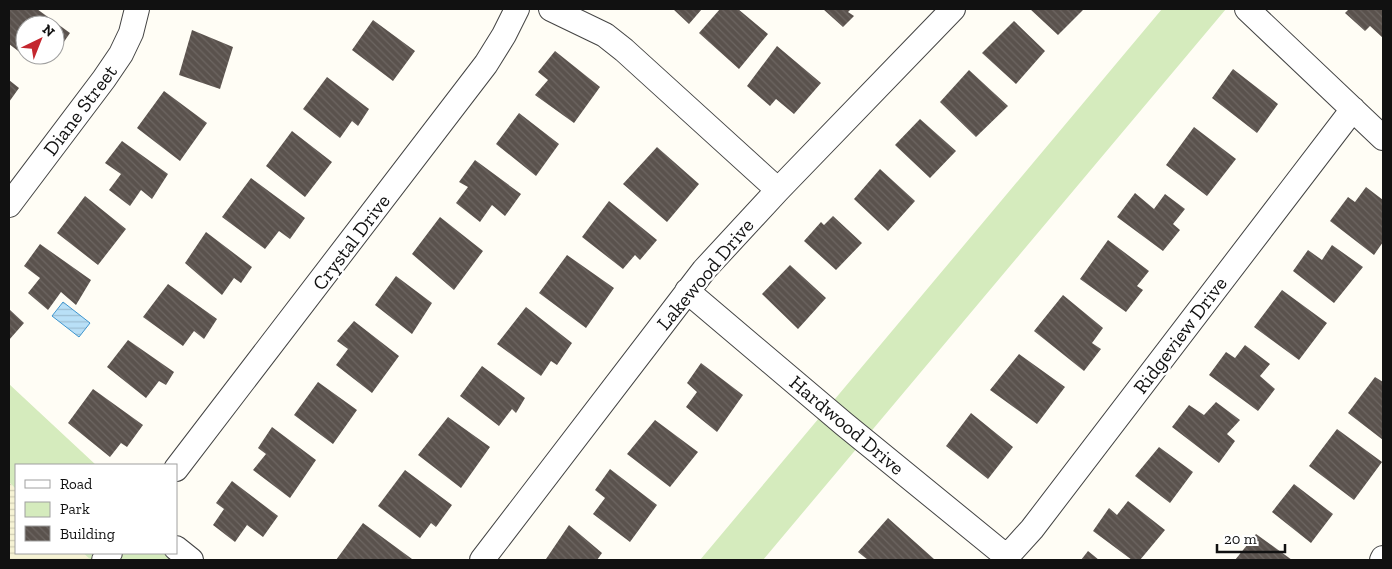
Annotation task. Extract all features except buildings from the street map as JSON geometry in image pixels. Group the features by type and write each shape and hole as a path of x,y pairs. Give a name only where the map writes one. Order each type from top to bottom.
{"street":[{"name":"Diane Street","path":"9,205 121,54 132,33 137,9"},
{"name":"Crystal Drive","path":"178,466 486,64 517,9"},
{"path":"552,9 604,35 624,50 778,190"},
{"name":"Lakewood Drive","path":"482,560 687,291 719,253 953,9"},
{"path":"1247,9 1383,138"},
{"name":"Ridgeview Drive","path":"1006,559 1038,521 1353,109"},
{"name":"Hardwood Drive","path":"687,291 1006,559"},
{"path":"178,550 191,560"}],"shaded area":[{"path":"9,482 15,488 15,554 84,554 91,560 9,560"}],"green space":[{"path":"1162,9 1226,9 763,560 700,560"},
{"path":"9,384 95,464 15,464 15,488 9,482"},
{"path":"84,554 178,554 198,560 91,560"}],"water":[{"path":"63,302 90,323 79,337 52,316"}]}
